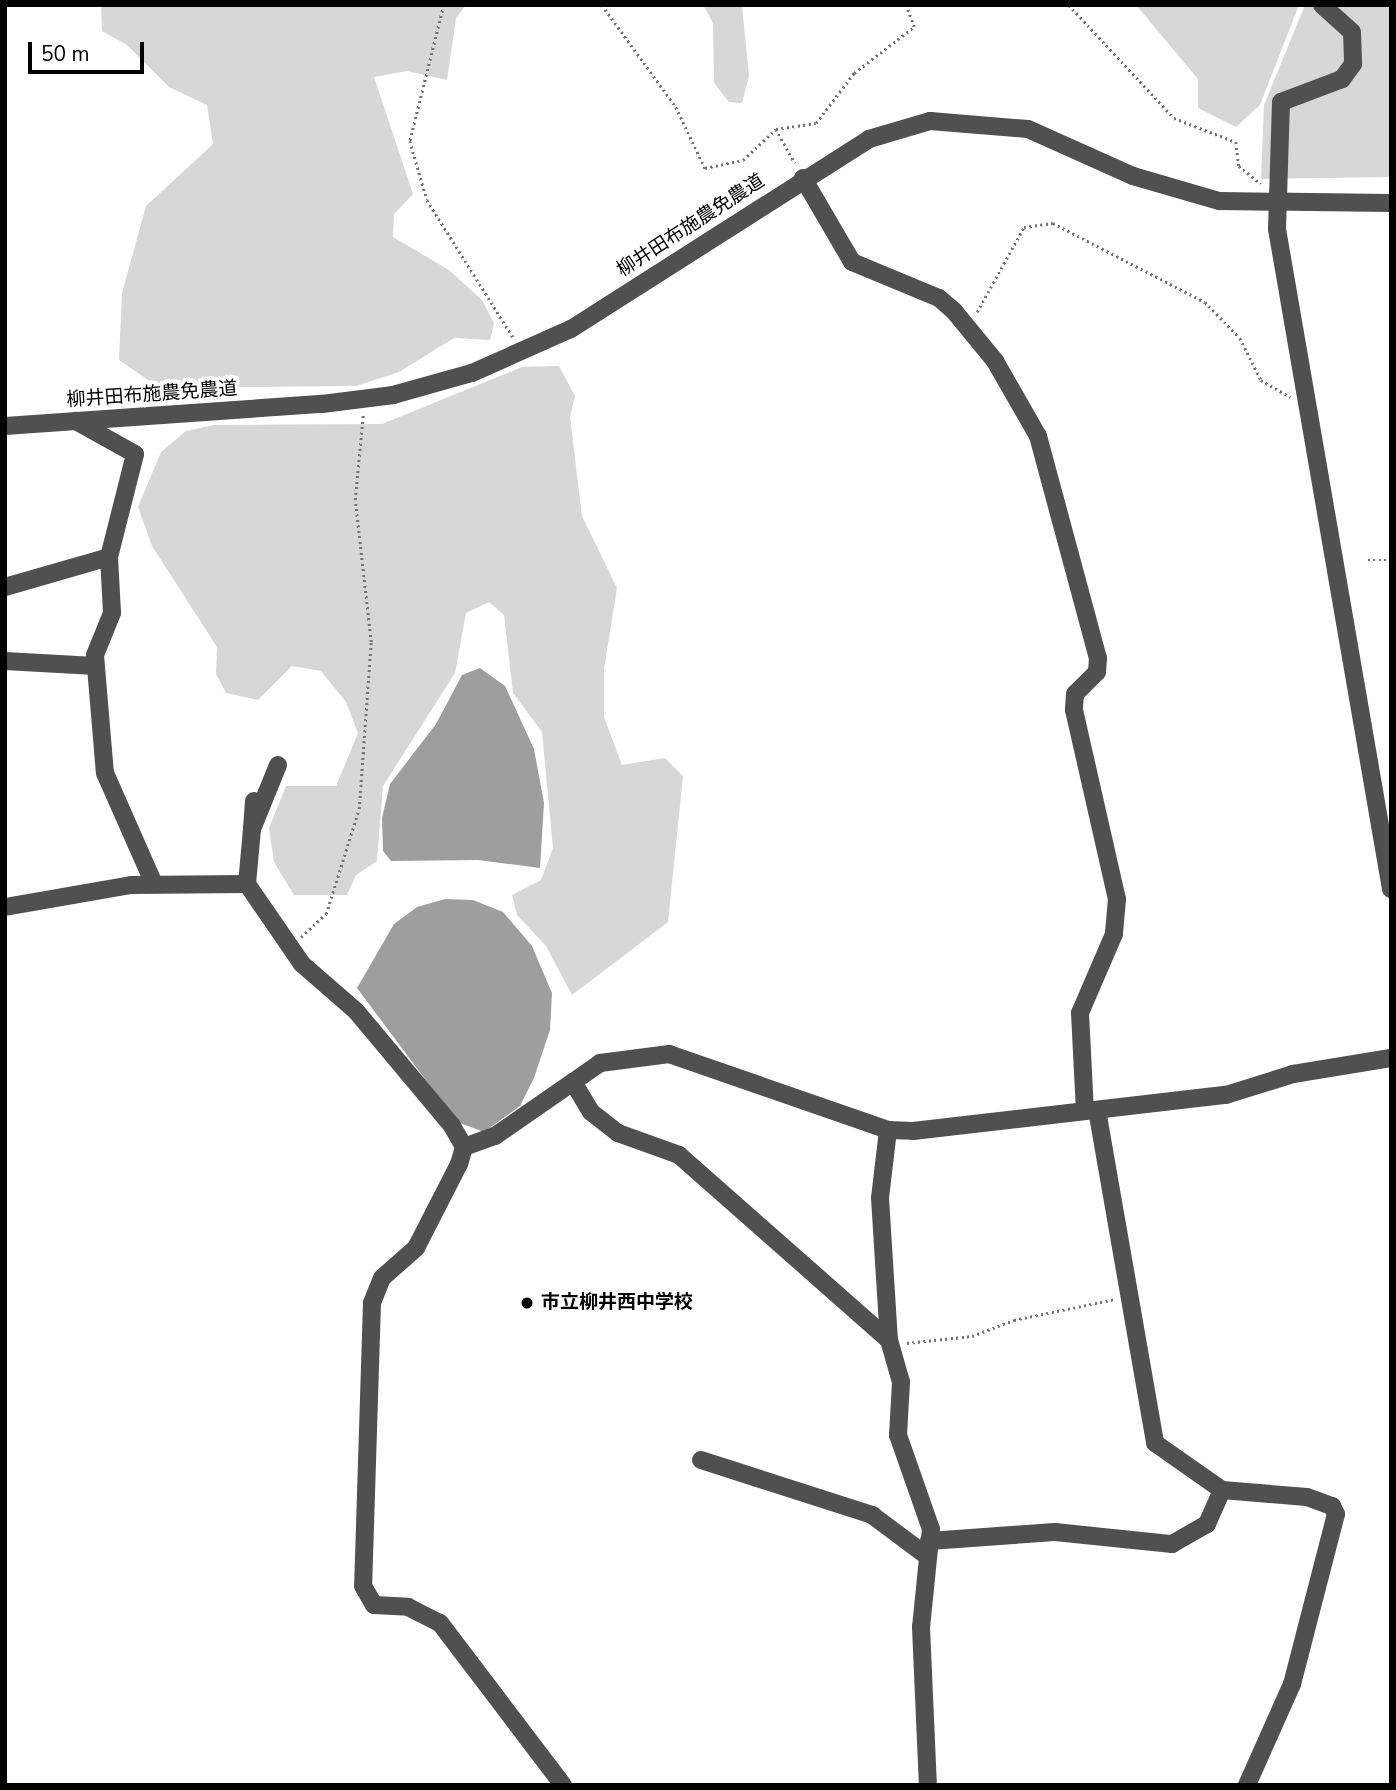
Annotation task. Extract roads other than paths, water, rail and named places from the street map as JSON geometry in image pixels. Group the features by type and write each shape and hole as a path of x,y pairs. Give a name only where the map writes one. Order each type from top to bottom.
{"street":[{"path":"1322,5 1352,32 1353,64 1342,79 1281,102 1275,198 1307,407 1391,888"},
{"name":"柳井田布施農免農道","path":"5,426 365,398 432,386 542,344 803,178 879,135 962,119 1028,129 1177,192 1391,203"},
{"path":"803,178 852,262 939,298 968,327 1038,436 1098,658 1097,672 1075,694 1074,710 1118,918 1080,1013 1091,1111 1132,1298 1155,1443 1222,1490 1307,1497 1332,1506 1336,1514 1292,1684 1247,1785"},
{"path":"75,421 135,454 109,557 112,613 95,666 105,773 154,884"},
{"path":"5,587 109,557"},
{"path":"5,662 95,666"},
{"path":"252,828 278,765"},
{"path":"254,801 247,884 291,946 422,1087 464,1147"},
{"path":"5,907 154,884 247,884"},
{"path":"564,1785 440,1623 408,1607 374,1605 363,1586 372,1303 382,1278 425,1235 464,1147 495,1136 600,1063 668,1054 888,1130 954,1129 1226,1096 1293,1074 1391,1058"},
{"path":"573,1082 591,1112 618,1133 679,1155 891,1343"},
{"path":"888,1130 880,1198 891,1343 901,1382 898,1435 926,1508 928,1549 921,1626 928,1785"},
{"path":"701,1460 872,1515 928,1549 1055,1532 1172,1544 1207,1524 1222,1490"}],"place":[{"name":"市立柳井西中学校","path":"527,1303"}]}
